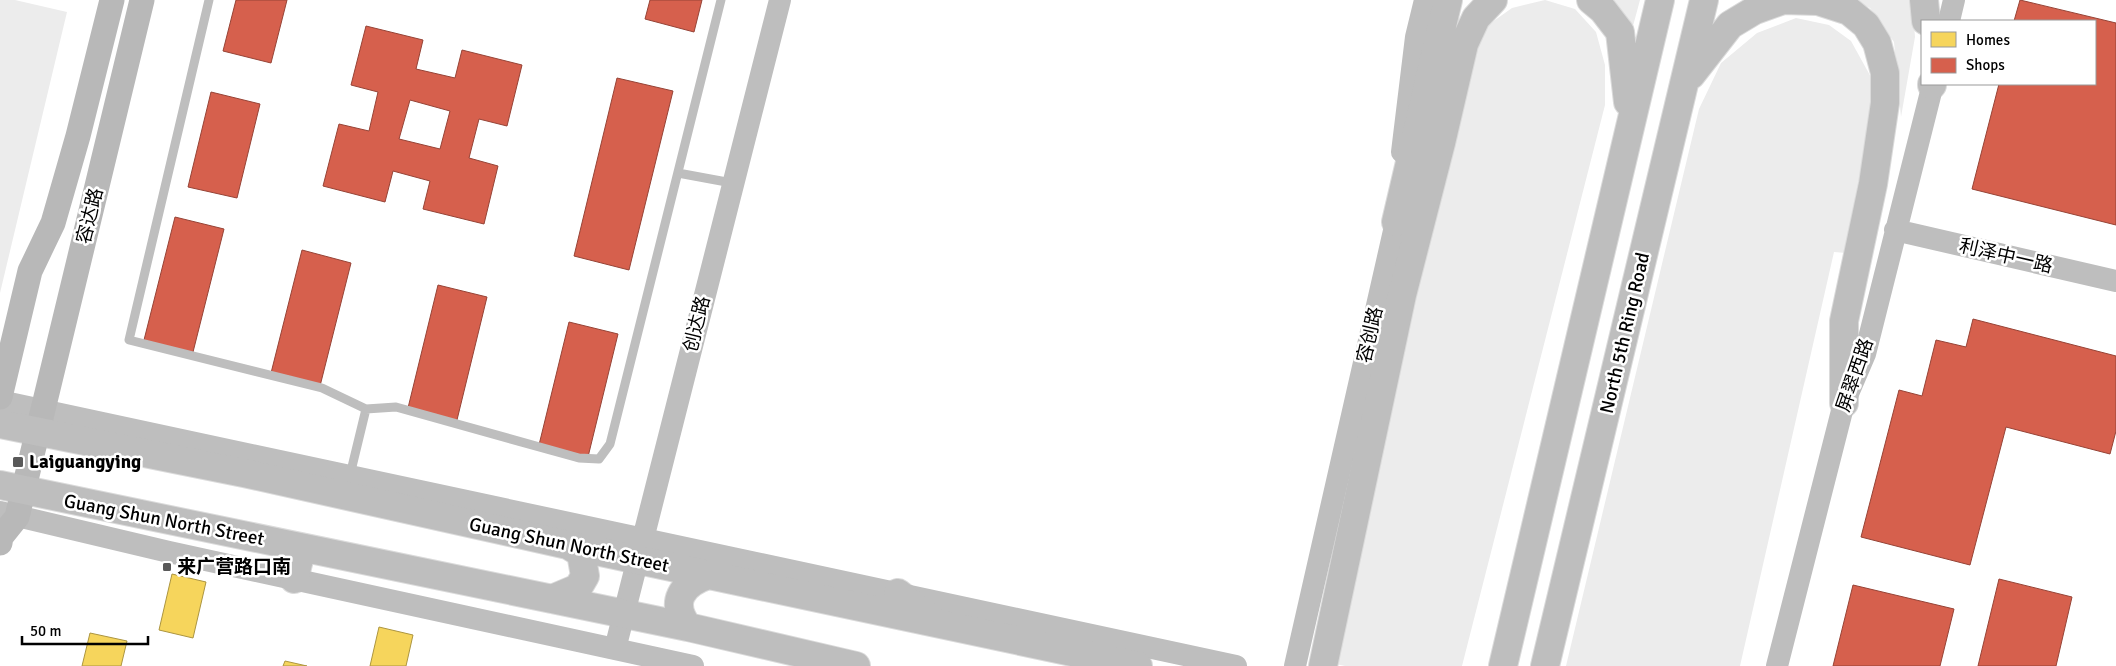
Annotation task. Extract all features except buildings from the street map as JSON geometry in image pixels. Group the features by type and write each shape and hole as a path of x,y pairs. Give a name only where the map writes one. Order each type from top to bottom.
{"main road":[{"name":"容达路","path":"0,397 30,271 53,223 78,136 112,0"},
{"name":"容达路","path":"9,515 12,488 40,421 142,0"},
{"path":"1396,222 1448,0"},
{"path":"1323,666 1402,295 1464,44 1476,18 1493,0"},
{"path":"1591,0 1604,10 1620,32 1630,128"},
{"path":"1503,666 1660,0"},
{"name":"North 5th Ring Road","path":"1545,666 1704,0"},
{"path":"1685,82 1730,25 1754,10 1783,0 1818,1 1849,11 1866,25 1877,43 1885,73 1885,103 1873,184 1844,321 1844,403"},
{"path":"1924,0 1926,20"},
{"name":"Guang Shun North Street","path":"0,424 40,421 347,485 415,511 568,546 640,549 708,575 1138,666"},
{"path":"390,484 415,511"},
{"name":"Guang Shun North Street","path":"12,488 688,627 856,666"},
{"path":"0,543 9,515"},
{"path":"552,599 578,588 585,576 581,553 568,546"},
{"path":"294,579 302,548"},
{"path":"688,627 679,610 681,594 695,580 708,575"},
{"path":"898,593 936,623"}],"street":[{"name":"创达路","path":"615,649 780,0"},
{"name":"容创路","path":"1295,666 1396,222 1416,37 1424,0"},
{"path":"1948,20 1954,0"},
{"name":"屏翠西路","path":"1777,666 1844,403 1865,354 1932,85"},
{"name":"利泽中一路","path":"1895,230 2116,281"},
{"path":"0,401 40,421"},
{"path":"347,485 390,484 640,549 898,593 1236,666"},
{"path":"9,515 693,666"}],"lane":[{"path":"209,0 129,340 322,388 366,409 396,408 579,458 599,459 610,444 721,0"},
{"path":"678,173 732,183"},
{"path":"347,485 366,409"}],"shaded area":[{"path":"0,0 15,0 67,12 0,293"},
{"path":"1545,0 1575,9 1596,32 1605,65 1605,105 1462,666 1345,666 1336,664 1405,320 1469,64 1488,25 1512,8"},
{"path":"1604,0 1640,0 1630,37"},
{"path":"1853,0 1912,0 1915,37 1901,117 1894,42 1870,8"},
{"path":"1796,18 1829,25 1851,41 1872,79 1872,135 1846,253 1834,252 1740,666 1566,666 1699,109 1721,63 1757,33"}],"place":[{"name":"Laiguangying","path":"18,462"},
{"name":"来广营路口南","path":"167,567"}]}
